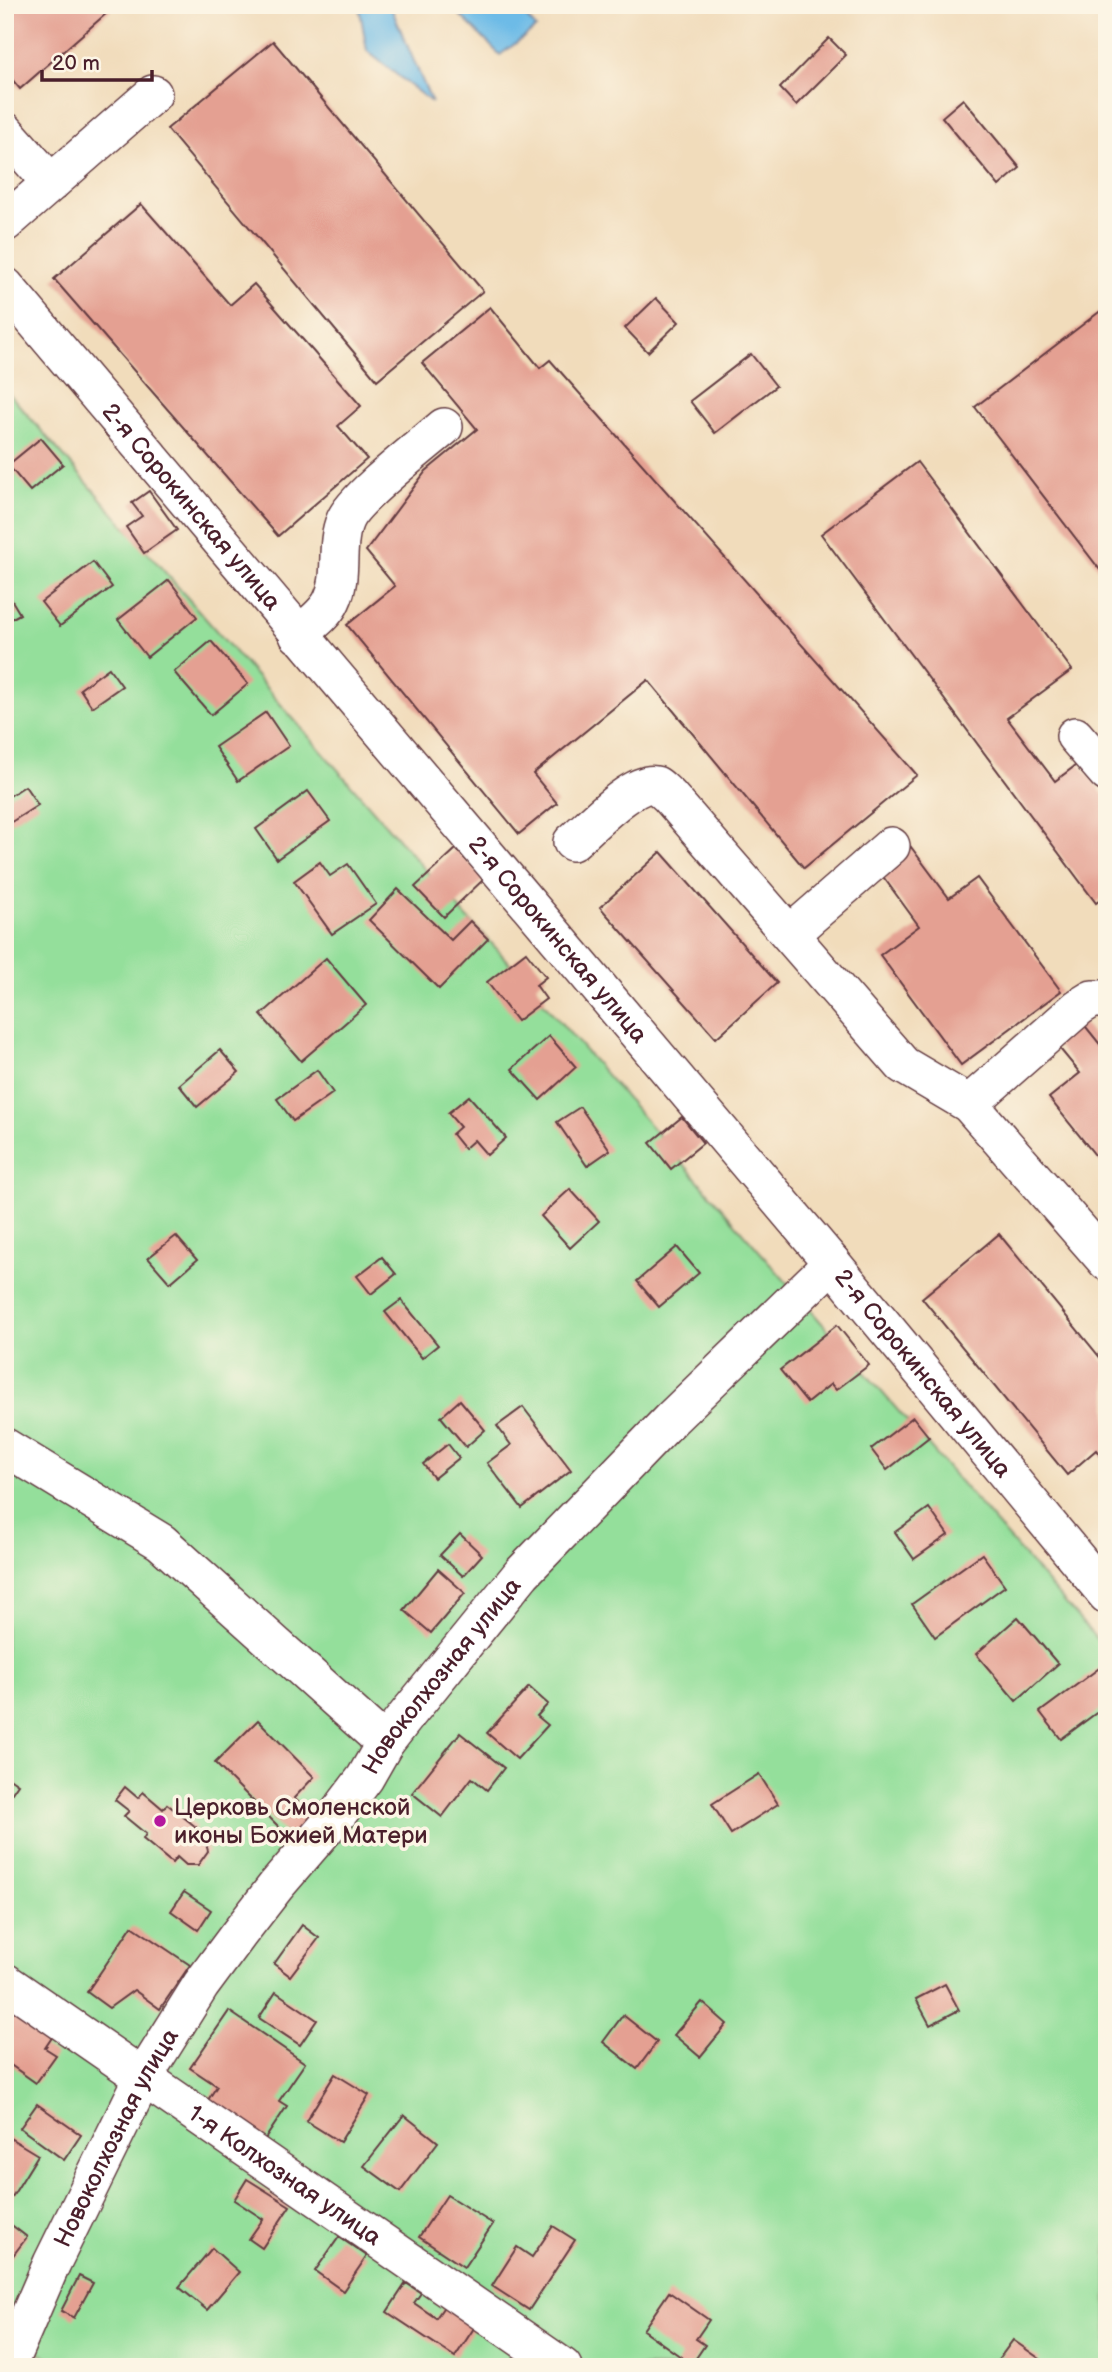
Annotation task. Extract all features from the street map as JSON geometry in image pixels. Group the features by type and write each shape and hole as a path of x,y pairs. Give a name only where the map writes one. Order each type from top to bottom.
{"street":[{"path":"5,223 153,94"},
{"path":"5,131 51,183"},
{"name":"2-я Сорокинская улица","path":"5,286 832,1263 1107,1595"},
{"path":"298,635 320,616 332,601 337,584 345,519 362,498 444,427"},
{"path":"1075,736 1107,773"},
{"path":"572,842 629,793 643,785 657,786 669,796 903,1065 969,1104 1107,1262"},
{"path":"790,934 891,846"},
{"path":"969,1104 1079,1007 1093,999 1107,999"},
{"name":"Новоколхозная улица","path":"8,2367 52,2263 144,2076 201,1985 276,1886 365,1778 385,1743 499,1602 551,1543 671,1419 832,1263"},
{"path":"5,1447 160,1542 385,1743"},
{"name":"1-я Колхозная улица","path":"5,1982 563,2367"}],"green space":[{"path":"5,389 1107,1651 1107,2367 48,2367 51,2358 5,2341"}],"water":[{"path":"359,5 395,5 392,10 432,103 367,51"},
{"path":"450,5 516,5 536,28 500,55"}],"building":[{"path":"5,5 116,5 20,89 5,71"},
{"path":"829,38 846,55 796,105 780,88"},
{"path":"273,41 483,291 377,380 167,129"},
{"path":"963,99 1020,168 999,186 942,117"},
{"path":"141,204 230,305 254,284 361,406 338,426 367,459 278,536 54,279"},
{"path":"656,298 679,322 648,352 625,328"},
{"path":"1107,306 1107,579 975,407"},
{"path":"490,307 540,368 550,360 917,775 804,868 648,680 533,774 557,803 519,834 347,625 395,586 366,551 426,471 477,429 422,363"},
{"path":"751,354 776,386 715,433 690,401"},
{"path":"41,438 63,464 30,491 8,465"},
{"path":"917,462 1072,670 1007,718 1055,781 1079,763 1107,799 1107,895 1096,903 821,534"},
{"path":"149,491 177,530 144,553 126,527 142,516 132,503"},
{"path":"93,562 112,587 60,626 41,602"},
{"path":"169,580 197,617 147,657 118,620"},
{"path":"5,589 20,614 5,622"},
{"path":"211,641 248,684 211,715 174,672"},
{"path":"109,668 122,686 92,707 80,689"},
{"path":"266,712 289,746 238,781 215,747"},
{"path":"25,786 38,805 5,826 5,799"},
{"path":"308,791 330,821 277,859 256,829"},
{"path":"911,847 949,898 977,878 1061,991 961,1065 880,955 919,926 879,871"},
{"path":"456,849 484,879 444,917 415,887"},
{"path":"661,852 777,983 716,1038 600,907"},
{"path":"320,862 330,876 348,864 376,904 332,934 294,881"},
{"path":"398,889 451,940 470,921 488,939 439,989 369,920"},
{"path":"526,952 546,977 536,985 546,999 517,1021 487,982"},
{"path":"326,958 366,1005 301,1061 261,1015"},
{"path":"1082,1022 1107,1053 1107,1170 1049,1098 1080,1073 1056,1044"},
{"path":"549,1036 576,1067 540,1100 512,1069"},
{"path":"220,1050 239,1072 197,1107 179,1085"},
{"path":"317,1070 333,1093 293,1121 277,1099"},
{"path":"469,1096 506,1138 487,1155 474,1140 464,1149 452,1134 460,1127 448,1113"},
{"path":"580,1107 610,1150 587,1166 557,1122"},
{"path":"682,1117 703,1143 671,1169 650,1143"},
{"path":"570,1189 599,1221 570,1248 541,1216"},
{"path":"999,1234 1107,1366 1107,1463 1096,1450 1067,1475 922,1298"},
{"path":"176,1236 197,1260 170,1283 148,1258"},
{"path":"677,1247 699,1273 659,1307 637,1281"},
{"path":"382,1257 396,1274 371,1294 357,1276"},
{"path":"401,1300 438,1345 422,1358 385,1312"},
{"path":"837,1325 869,1365 836,1390 831,1384 807,1403 780,1370"},
{"path":"460,1400 485,1430 466,1447 441,1417"},
{"path":"523,1407 571,1470 522,1508 487,1463 511,1445 497,1426"},
{"path":"913,1417 929,1437 887,1470 871,1449"},
{"path":"448,1444 459,1458 434,1478 423,1464"},
{"path":"929,1508 948,1535 914,1559 895,1532"},
{"path":"460,1534 482,1555 463,1576 440,1555"},
{"path":"982,1554 1005,1586 935,1637 912,1604"},
{"path":"438,1569 465,1593 431,1633 404,1610"},
{"path":"1018,1617 1058,1664 1016,1701 976,1654"},
{"path":"1102,1666 1107,1671 1107,1705 1061,1739 1040,1712"},
{"path":"529,1687 548,1704 537,1716 548,1725 517,1759 487,1733"},
{"path":"258,1720 314,1777 294,1798 314,1818 292,1840 215,1763"},
{"path":"460,1733 504,1768 487,1790 472,1778 442,1817 412,1793"},
{"path":"759,1774 778,1804 731,1834 712,1804"},
{"path":"5,1775 18,1784 5,1803"},
{"name":"Церковь Смоленской иконы Божией Матери","path":"125,1787 138,1798 143,1792 163,1809 167,1804 196,1827 193,1830 205,1840 208,1851 198,1865 186,1865 177,1857 172,1863 143,1839 146,1834 124,1816 129,1811 115,1800"},
{"path":"184,1892 211,1910 198,1930 171,1911"},
{"path":"302,1925 319,1938 290,1976 274,1964"},
{"path":"132,1926 190,1965 160,2009 134,1990 109,2008 87,1992"},
{"path":"945,1984 959,2010 930,2025 916,1999"},
{"path":"276,1992 317,2020 300,2045 259,2018"},
{"path":"11,1998 57,2030 45,2048 56,2055 36,2083 5,2061 5,2006"},
{"path":"702,2002 727,2024 700,2057 674,2035"},
{"path":"229,2011 305,2063 279,2101 287,2106 265,2139 208,2100 217,2086 190,2068"},
{"path":"623,2015 657,2042 637,2069 603,2042"},
{"path":"335,2074 369,2095 340,2142 306,2121"},
{"path":"37,2104 81,2135 64,2160 20,2128"},
{"path":"404,2115 438,2142 400,2192 364,2166"},
{"path":"5,2135 38,2155 12,2197 5,2192"},
{"path":"247,2179 290,2206 262,2248 249,2239 263,2219 234,2200"},
{"path":"447,2195 493,2224 464,2267 419,2237"},
{"path":"5,2220 27,2237 5,2266"},
{"path":"553,2226 575,2240 529,2310 492,2286 517,2247 532,2257"},
{"path":"339,2237 367,2256 343,2291 315,2271"},
{"path":"212,2248 239,2272 207,2310 179,2287"},
{"path":"79,2276 93,2283 74,2318 61,2311"},
{"path":"406,2283 421,2293 414,2303 436,2318 445,2305 476,2325 455,2357 387,2312"},
{"path":"669,2292 709,2320 696,2339 705,2345 690,2367 674,2367 681,2357 643,2330"},
{"path":"1013,2340 1040,2359 1034,2367 993,2367"}],"place":[{"name":"Церковь Смоленской иконы Божией Матери","path":"160,1821"}]}
